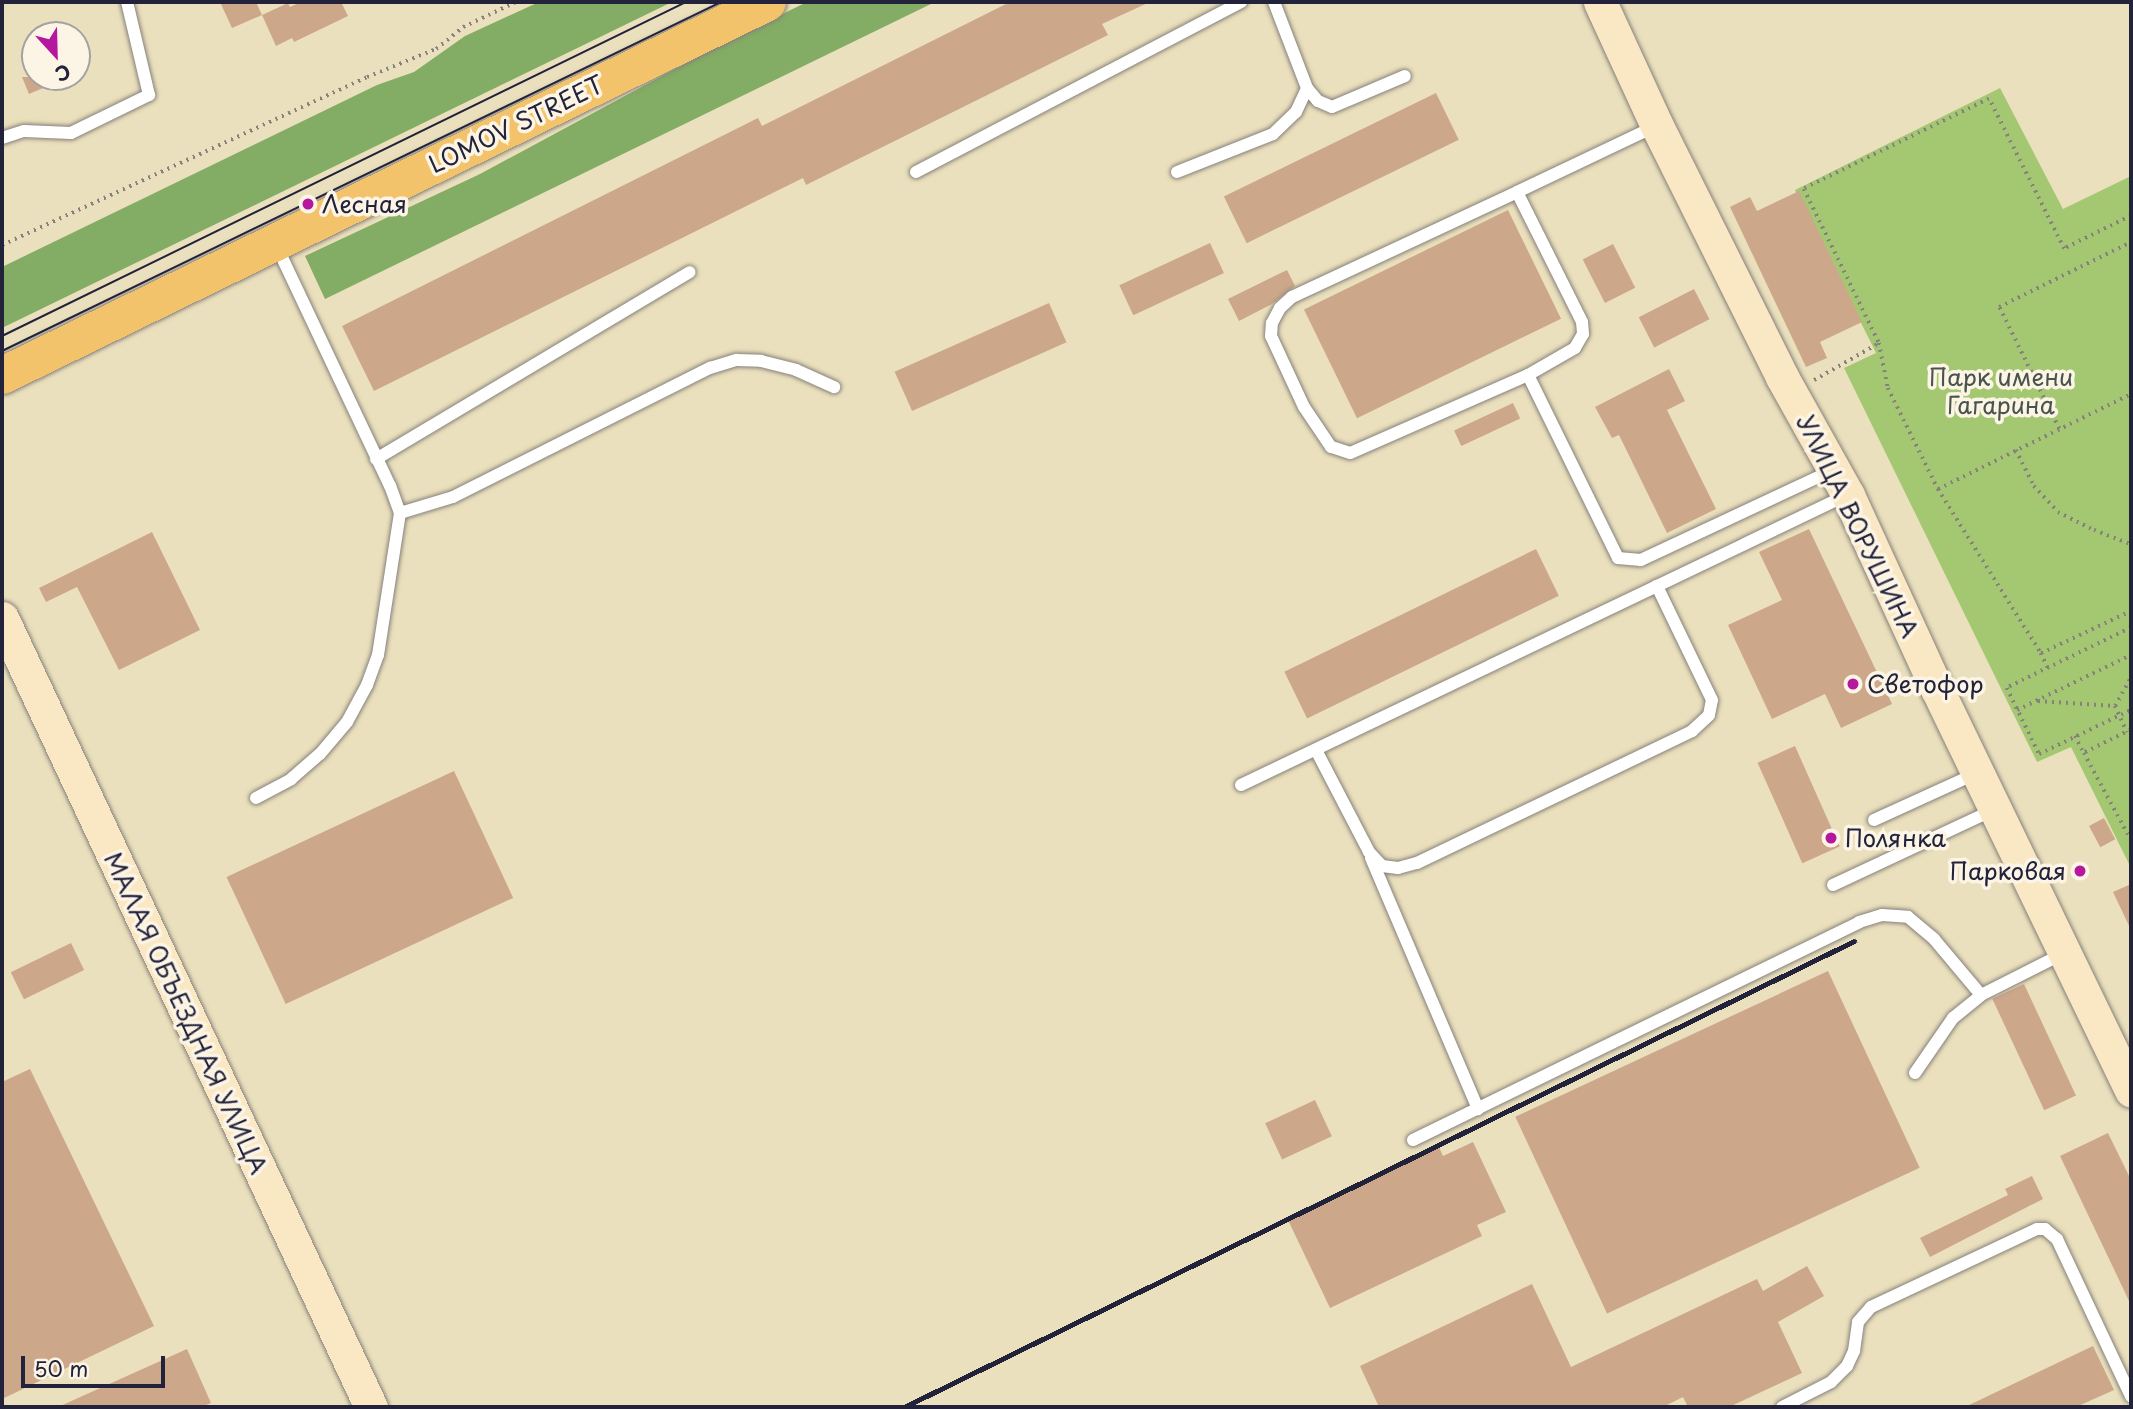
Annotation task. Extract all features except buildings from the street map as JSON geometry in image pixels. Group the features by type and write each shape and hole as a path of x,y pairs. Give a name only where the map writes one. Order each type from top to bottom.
{"main road":[{"name":"LOMOV STREET","path":"2,375 767,2"}],"street":[{"name":"УЛИЦА ВОРУШИНА","path":"1600,2 1657,126 1791,393 1841,482 2131,1091"},
{"name":"МАЛАЯ ОБЪЕЗДНАЯ УЛИЦА","path":"2,618 368,1406"}],"lane":[{"path":"2,138 24,131 71,133 149,95 127,2"},
{"path":"916,173 1241,2"},
{"path":"1274,2 1307,88 1318,101 1332,107 1405,76"},
{"path":"1177,172 1273,134 1296,112 1307,88"},
{"path":"1517,191 1582,321 1583,334 1575,348 1528,375 1350,453 1338,452 1331,447 1304,407 1271,336 1272,323 1280,308 1292,297 1517,191 1657,126"},
{"path":"256,798 291,779 320,754 347,722 367,685 378,655 400,513 275,242"},
{"path":"376,459 690,272"},
{"path":"400,513 453,498 710,369 737,360 761,361 796,370 834,387"},
{"path":"1528,375 1618,558 1641,561 1841,482"},
{"path":"1241,785 1657,586 1841,482"},
{"path":"1369,852 1382,866 1398,868 1417,863 1692,731 1701,723 1709,715 1712,700 1657,586"},
{"path":"1316,750 1369,852 1478,1109"},
{"path":"1874,820 1978,773"},
{"path":"1832,885 1995,809"},
{"path":"1413,1140 1859,922 1882,915 1908,917 1934,939 1980,995"},
{"path":"1915,1073 1953,1018 1980,995 2064,953"},
{"path":"1782,1407 1831,1381 1847,1366 1854,1351 1858,1322 1871,1307 2037,1229 2045,1229 2057,1239 2131,1396"}],"path":[{"path":"2,245 368,77 436,50 463,27 516,2"},
{"path":"2048,668 1938,489 1888,388 1879,343 1804,190 1989,99 2064,249 2131,216"},
{"path":"2059,429 1999,307 2131,242"},
{"path":"1791,393 1879,343"},
{"path":"1938,489 2131,394"},
{"path":"2016,450 2034,485 2058,512 2131,544"},
{"path":"2041,653 2131,611"},
{"path":"2131,628 2007,688 2039,754 2131,710"},
{"path":"2017,710 2131,656"},
{"path":"2115,706 2131,677"},
{"path":"2037,701 2115,706"},
{"path":"2084,753 2129,731 2115,706"},
{"path":"2075,736 2131,840"}],"green space":[{"path":"539,2 672,2 2,328 2,267 377,85 414,72 465,36"},
{"path":"807,2 935,2 325,299 305,256 480,174 725,42"},
{"name":"Парк имени Гагарина","path":"2000,88 2063,209 2131,176 2131,868 2071,747 2037,762 1844,368 1876,353 1795,190"}],"tram line":[{"path":"2,336 686,2"},
{"path":"2,351 721,2"}],"railway":[{"path":"904,1407 1854,941"}],"place":[{"name":"Лесная","path":"308,204"},
{"name":"Светофор","path":"1853,684"},
{"name":"Полянка","path":"1831,838"},
{"name":"Парковая","path":"2080,871"}]}
